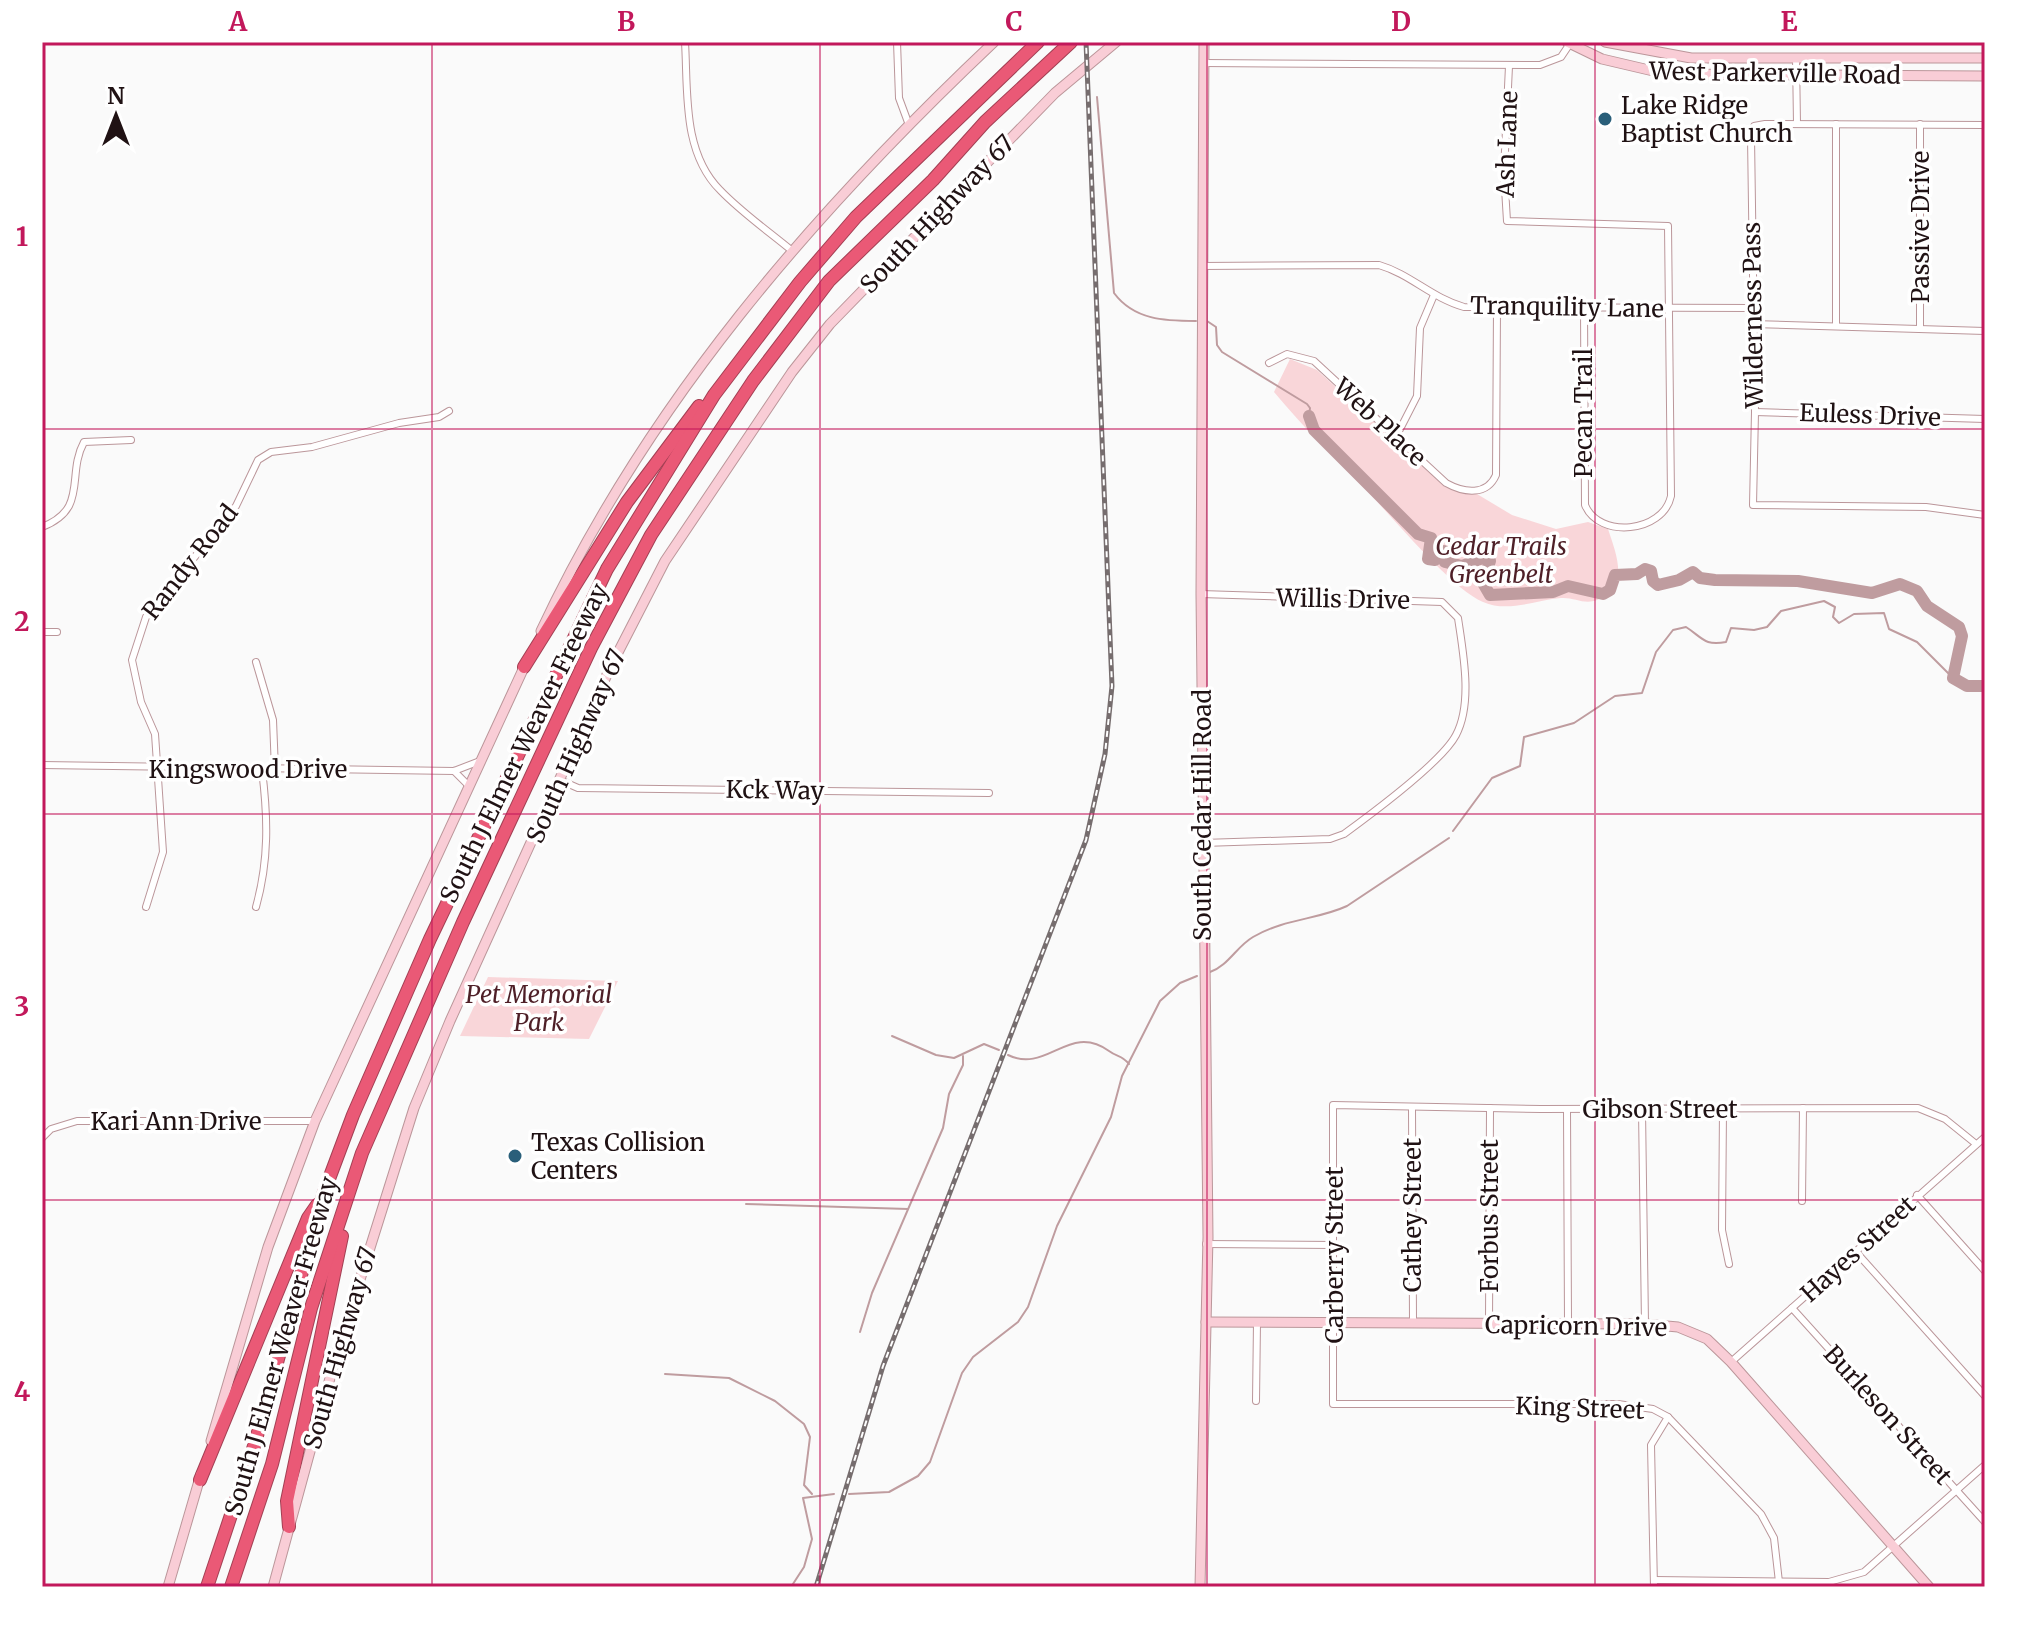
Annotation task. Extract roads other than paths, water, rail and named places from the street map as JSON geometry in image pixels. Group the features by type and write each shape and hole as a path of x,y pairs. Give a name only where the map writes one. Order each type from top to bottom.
{"highway":[{"name":"South J Elmer Weaver Freeway","path":"209,1583 255,1443 323,1195 386,1034 511,773 553,676 607,569 714,395 800,282 856,217 1038,42"},
{"name":"South J Elmer Weaver Freeway","path":"233,1583 272,1464 311,1308 353,1176 416,1025 591,648 677,493 753,381 829,281 933,180 985,122 1070,44"},
{"path":"524,667 640,483 704,400 714,395"},
{"path":"289,1527 290,1485 353,1176"},
{"path":"200,1480 308,1218 323,1195"}],"main road":[{"path":"171,1584 268,1247 315,1121 567,574 661,418 724,332 791,250 909,125 994,42"},
{"name":"South Highway 67","path":"273,1587 349,1312 414,1108 456,1007 562,781 610,668 665,561 792,372 830,324 1055,93 1116,42"},
{"name":"South Cedar Hill Road","path":"1200,1587 1206,1322 1201,594 1204,42"},
{"name":"West Parkerville Road","path":"1605,42 1691,58 1985,58"},
{"name":"West Parkerville Road","path":"1570,43 1622,65 1690,75 1985,74"},
{"path":"1690,75 1691,58"},
{"name":"Capricorn Drive","path":"1206,1322 1568,1323 1678,1327 1707,1339 1731,1362 1929,1587"}],"street":[{"path":"685,42 690,123 705,171 719,189 791,250"},
{"path":"897,42 899,98 909,125"},
{"name":"West Parkerville Road","path":"1203,63 1509,66 1551,63 1570,43"},
{"path":"1796,58 1797,124 1985,125"},
{"name":"Ash Lane","path":"1509,66 1504,172 1507,221 1658,223 1668,226 1670,308"},
{"name":"Wilderness Pass","path":"1797,124 1754,126 1751,308 1755,412 1753,505 1926,507 1985,515"},
{"path":"1836,124 1836,326"},
{"name":"Passive Drive","path":"1920,124 1920,329"},
{"name":"Tranquility Lane","path":"1202,266 1379,265 1399,271 1434,295 1464,307 1751,308"},
{"path":"1396,437 1417,396 1420,328 1434,295"},
{"name":"Pecan Trail","path":"1584,307 1583,496 1591,517 1604,525 1637,526 1661,518 1668,509 1670,308"},
{"name":"Web Place","path":"1269,363 1287,354 1314,361 1454,487 1482,490 1492,485 1496,475 1497,308"},
{"path":"1752,324 1985,331"},
{"name":"Randy Road","path":"146,907 163,852 155,734 133,675 132,660 138,633 192,556 236,506 258,460 271,452 312,447 399,423 439,417 449,411"},
{"name":"Euless Drive","path":"1755,412 1985,419"},
{"path":"42,527 57,521 74,499 78,454 84,442 131,440"},
{"name":"Willis Drive","path":"1201,594 1442,602 1458,618 1464,694 1456,736 1441,753 1353,827 1330,839 1203,843"},
{"path":"42,632 57,632"},
{"path":"256,662 273,720 275,770"},
{"name":"Kingswood Drive","path":"42,765 454,771 482,761"},
{"path":"256,907 263,882 268,825 262,770"},
{"path":"454,771 469,786"},
{"name":"Kck Way","path":"562,781 578,788 989,793"},
{"name":"Gibson Street","path":"1333,1105 1567,1110 1918,1108 1945,1119 1976,1144"},
{"name":"Carberry Street","path":"1333,1105 1333,1404"},
{"name":"Cathey Street","path":"1412,1108 1413,1323"},
{"name":"Forbus Street","path":"1489,1324 1490,1108"},
{"path":"1802,1201 1803,1108"},
{"path":"1567,1110 1568,1323"},
{"path":"1642,1110 1645,1324"},
{"path":"1723,1110 1722,1230 1729,1264"},
{"name":"Kari Ann Drive","path":"42,1138 51,1129 77,1121 315,1121"},
{"name":"Hayes Street","path":"1731,1362 1985,1137"},
{"path":"1917,1195 1985,1271"},
{"path":"1206,1244 1334,1245"},
{"path":"1856,1252 1985,1396"},
{"name":"Burleson Street","path":"1792,1308 1985,1522"},
{"path":"1256,1401 1257,1322"},
{"name":"King Street","path":"1333,1404 1618,1404 1653,1409 1668,1417 1761,1514 1774,1538 1779,1582"},
{"path":"1668,1417 1651,1445 1654,1584 1829,1582 1864,1572 1985,1465"}],"waterway":[{"path":"1097,97 1114,293 1141,314 1196,321"},
{"path":"1207,321 1216,327 1217,345 1222,352 1307,404 1309,416"},
{"path":"1309,416 1314,430 1418,534 1431,538 1428,559 1435,560 1444,551 1445,562 1462,566 1488,556 1490,561 1483,583 1490,595 1553,592 1568,586 1603,594 1610,590 1615,575 1637,574 1645,569 1651,571 1653,581 1658,585 1679,580 1693,572 1700,578 1715,580 1798,581 1872,593 1900,584 1917,591 1927,606 1959,627 1962,636 1953,678 1967,686 1985,686"},
{"path":"1453,831 1492,778 1520,766 1524,737 1574,723 1615,696 1642,693 1656,652 1673,630 1686,627 1708,642 1726,642 1731,628 1754,630 1767,627 1781,611 1824,601 1835,607 1833,617 1839,623 1854,614 1884,613 1889,629 1917,642 1953,678"},
{"path":"1210,972 1253,937 1277,926 1347,906 1449,838"},
{"path":"849,1494 889,1492 918,1476 930,1462 962,1373 973,1357 1018,1322 1028,1307 1057,1226 1111,1117 1122,1076 1160,1001 1180,983 1197,976"},
{"path":"892,1036 936,1055 954,1058 984,1044 999,1050"},
{"path":"1008,1055 1022,1059 1035,1058 1082,1042 1095,1044 1129,1064"},
{"path":"860,1332 872,1293 943,1128 949,1094 963,1065 963,1056"},
{"path":"746,1204 908,1209"},
{"path":"665,1374 729,1378 775,1401 804,1424 810,1437 804,1485 812,1494"},
{"path":"791,1587 804,1567 812,1539 803,1498 834,1494"}],"railway":[{"path":"816,1587 883,1366 1086,840 1105,754 1112,686 1086,42"}],"place":[{"name":"Lake Ridge Baptist Church","path":"1605,119"},
{"name":"Texas Collision Centers","path":"515,1156"}],"park label":[{"name":"Cedar Trails Greenbelt","path":"1501,560"},
{"name":"Pet Memorial Park","path":"539,1008"}]}
